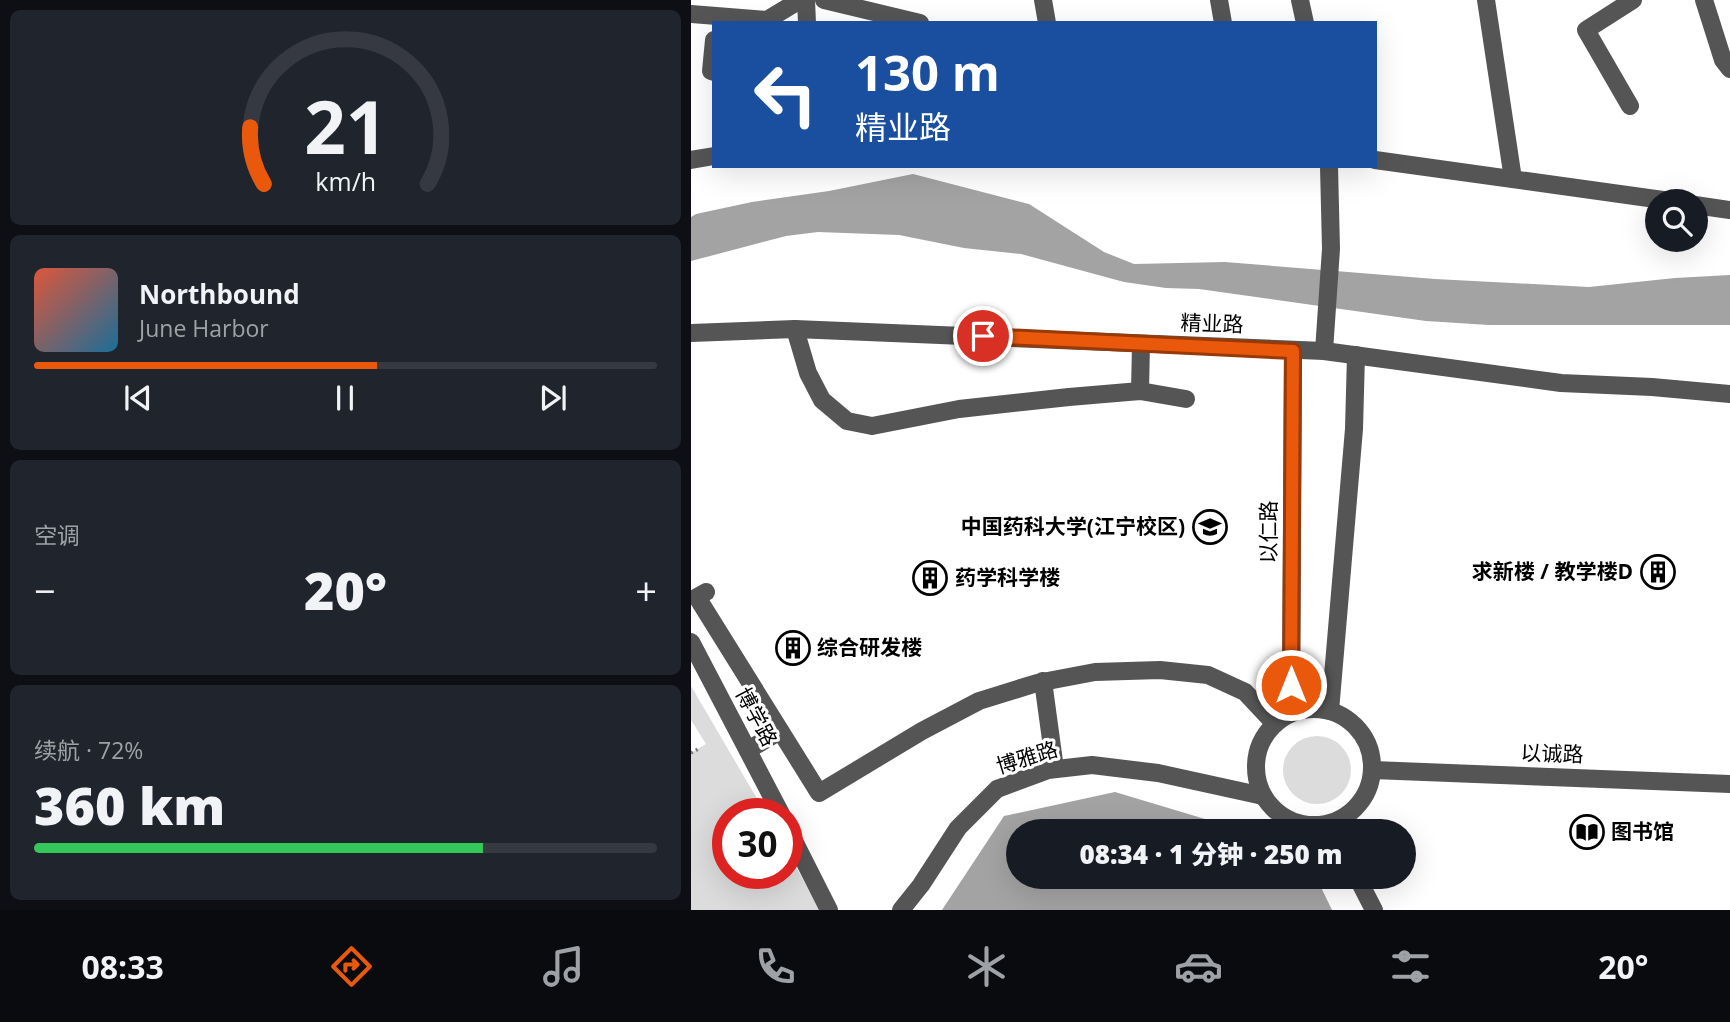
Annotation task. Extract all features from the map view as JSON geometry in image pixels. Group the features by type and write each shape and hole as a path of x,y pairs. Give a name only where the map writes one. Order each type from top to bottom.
{"street":[{"path":"691,14 716,19 767,20 799,0"},
{"path":"806,0 807,21"},
{"path":"824,0 899,13 916,21"},
{"path":"1043,0 1047,21"},
{"path":"1219,0 1223,21"},
{"path":"1300,0 1305,21"},
{"path":"1486,0 1513,179"},
{"path":"1613,0 1622,0"},
{"path":"1630,106 1586,30 1633,0"},
{"path":"1704,0 1723,60 1730,69"},
{"path":"691,160 712,156"},
{"path":"1377,160 1645,197"},
{"path":"1324,351 1331,248 1329,168"},
{"path":"1708,207 1730,210"},
{"path":"795,329 808,373 822,400 847,421 872,426 959,409 1140,391 1186,399"},
{"name":"精业路","path":"691,333 795,329 1324,351 1561,383 1730,394"},
{"path":"1140,391 1141,344"},
{"name":"以仁路","path":"1291,713 1293,351"},
{"path":"1330,711 1354,429 1356,355"},
{"path":"698,596 819,793 922,731 979,701 1043,681 1095,672 1160,670 1208,676 1245,692 1274,724"},
{"name":"博学路","path":"691,642 773,798"},
{"path":"1043,681 1055,769"},
{"path":"1289,819 1275,811 1263,796 1257,777 1257,758 1263,740 1274,724 1291,713 1310,709 1330,711 1348,720 1362,733 1371,751 1373,771 1369,789 1360,804 1343,819"},
{"path":"748,750 780,731"},
{"name":"博雅路","path":"901,910 921,885 958,828 997,789 1055,769 1092,765 1145,771 1263,796"},
{"name":"以诚路","path":"1373,771 1730,784"},
{"path":"803,859 829,910"},
{"path":"1363,889 1374,910"}],"path":[{"path":"691,753 700,748"}],"shaded area":[{"path":"913,174 1029,204 1104,252 1134,264 1225,262 1435,279 1589,287 1730,275 1730,325 1489,325 1426,321 1199,289 1124,282 1021,254 964,248 899,235 818,232 786,236 691,261 691,217 696,214"},
{"path":"691,686 757,798 712,798 712,889 803,889 803,880 820,910 691,910 691,753 706,744 691,720"},
{"path":"1317,736 1330,739 1341,746 1348,757 1351,770 1348,783 1341,794 1330,801 1317,804 1304,801 1293,794 1286,783 1283,770 1286,757 1293,746 1304,739"},
{"path":"1115,792 1205,819 1006,819 1006,889 1322,889 1332,910 942,910 1004,816"}],"place":[{"name":"中国药科大学(江宁校区)","path":"1210,527"},
{"name":"求新楼 / 教学楼D","path":"1658,572"},
{"name":"药学科学楼","path":"930,578"},
{"name":"综合研发楼","path":"793,648"},
{"name":"图书馆","path":"1587,832"}],"route":[{"path":"983,336 1293,351 1291,685"}]}
